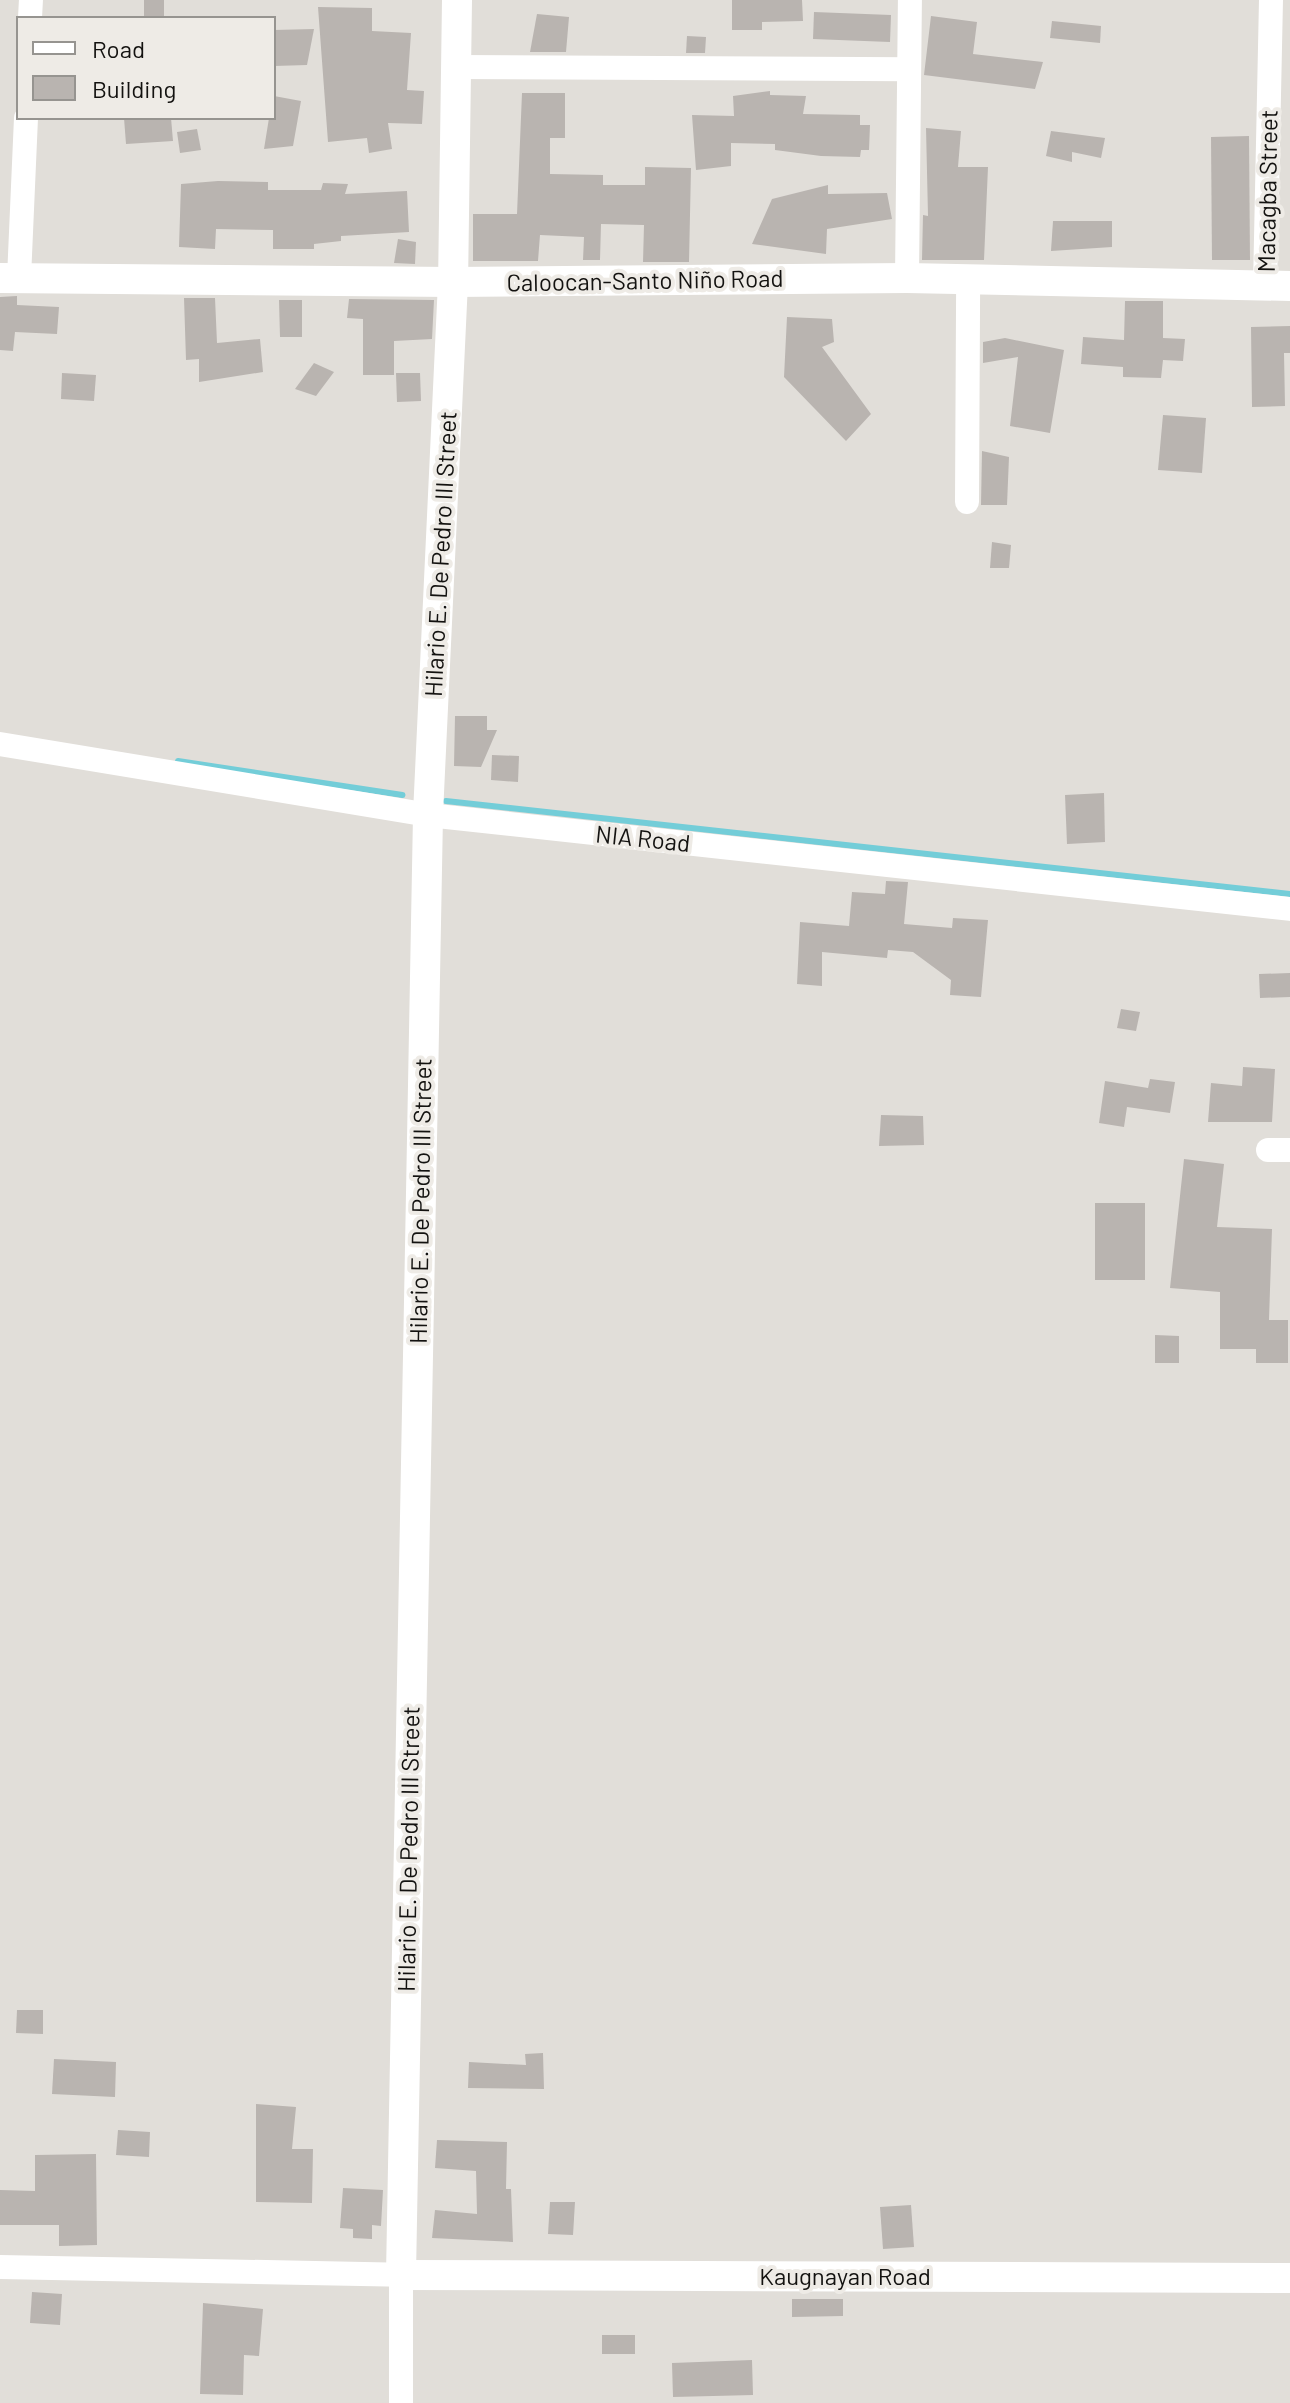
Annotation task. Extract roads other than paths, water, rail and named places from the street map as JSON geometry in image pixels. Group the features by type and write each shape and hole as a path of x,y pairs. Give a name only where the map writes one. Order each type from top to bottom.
{"street":[{"name":"Hilario E. De Pedro III Street","path":"401,2403 428,815 453,282 457,0"},
{"path":"907,278 910,0"},
{"name":"Macagba Street","path":"1271,0 1278,286"},
{"path":"456,67 909,69"},
{"path":"10,278 26,120"},
{"name":"Caloocan-Santo Niño Road","path":"10,278 453,282 907,278 1278,286"},
{"path":"967,502 968,279"},
{"name":"NIA Road","path":"0,744 428,815 1290,909"},
{"path":"0,2267 401,2275"},
{"name":"Kaugnayan Road","path":"401,2275 1290,2278"}],"waterway":[{"path":"178,761 402,795"},
{"path":"446,801 1290,894"}]}
